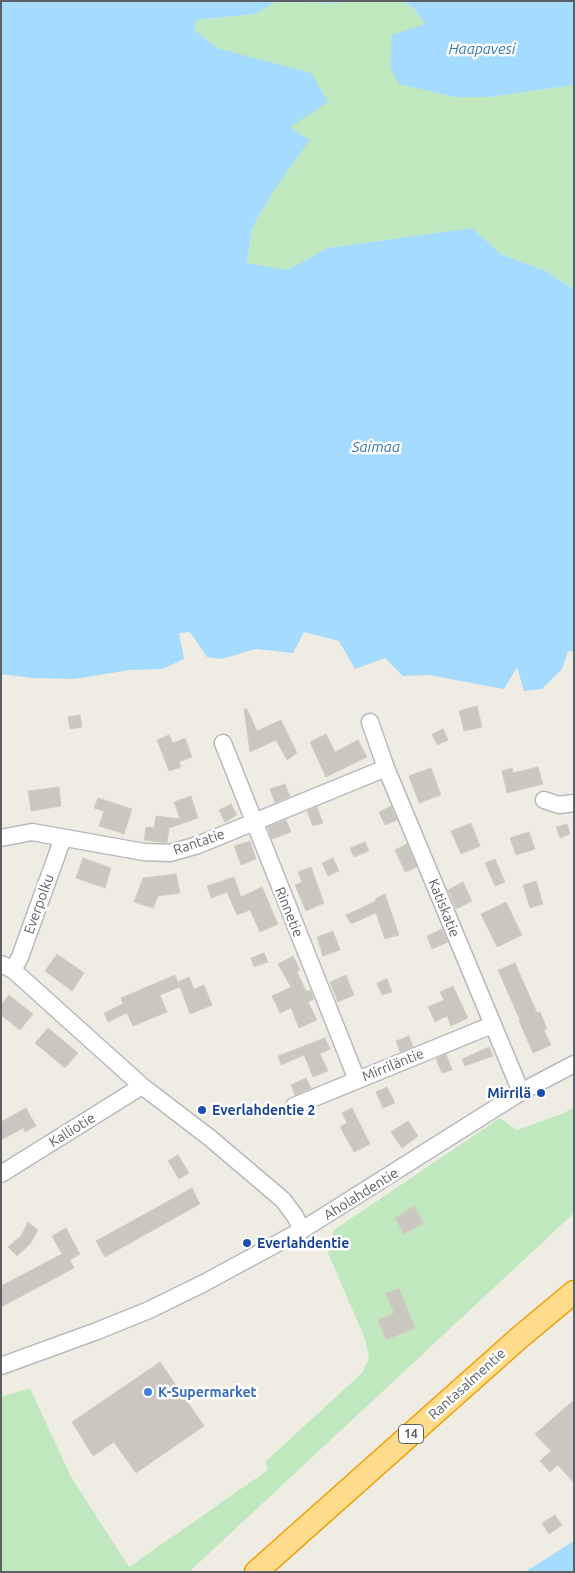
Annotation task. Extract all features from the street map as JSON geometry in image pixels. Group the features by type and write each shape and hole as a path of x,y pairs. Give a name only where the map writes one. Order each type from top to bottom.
{"highway":[{"name":"Rantasalmentie","path":"256,1572 571,1293"}],"street":[{"name":"Katiskatie","path":"370,722 386,768 521,1092"},
{"name":"Rinnetie","path":"223,744 357,1080"},
{"name":"Rantatie","path":"1,838 32,832 144,852 170,853 198,845 386,768"},
{"path":"544,800 559,805 574,803"},
{"name":"Everpolku","path":"7,967 20,957 63,838"},
{"path":"7,967 142,1086 210,1138 283,1200 295,1216 302,1230"},
{"name":"Mirriläntie","path":"294,1106 492,1026"},
{"name":"Aholahdentie","path":"1,1366 149,1310 302,1230 521,1092 574,1064"},
{"name":"Kalliotie","path":"1,1174 142,1086"}],"green space":[{"path":"343,1 402,1 414,8 426,24 455,97 490,97 574,85 574,289 546,271 501,254 472,228 328,248 287,270 247,263 252,228 274,190 309,140 289,127 236,54 217,48 194,29 196,20 255,14 276,2 340,3"},
{"path":"574,1107 574,1213 189,1572 1,1572 1,1397 30,1388 71,1477 129,1567 268,1470 265,1462 362,1373 369,1358 365,1339 328,1253 334,1230 500,1118 517,1130 564,1113"}],"water":[{"name":"Saimaa","path":"1,1 343,1 340,3 276,2 255,14 196,20 194,29 217,48 311,73 328,102 290,127 310,140 274,190 252,228 247,263 287,270 328,248 472,228 501,254 546,271 574,289 574,652 568,651 562,669 542,689 524,691 517,667 504,689 429,675 403,676 385,658 355,669 339,641 304,632 293,653 256,649 221,659 207,657 190,632 179,633 184,659 162,669 130,670 74,679 33,678 1,674"},
{"name":"Haapavesi","path":"402,1 574,1 574,85 490,97 455,97 399,84 390,68 392,35 425,24 414,8"},
{"path":"574,1541 574,1572 525,1572"}],"building":[{"path":"477,706 482,727 464,731 459,711"},
{"path":"244,709 247,709 257,731 281,720 297,753 287,760 276,740 250,752"},
{"path":"80,715 82,727 70,729 68,717"},
{"path":"443,729 448,740 437,745 432,734"},
{"path":"326,734 335,752 358,740 367,757 326,777 310,742"},
{"path":"169,735 173,743 185,738 192,757 179,762 181,767 169,771 157,740"},
{"path":"538,767 543,784 507,793 502,771 512,768 513,773"},
{"path":"431,768 441,795 419,803 409,776"},
{"path":"285,784 290,796 275,803 270,789"},
{"path":"59,787 61,806 31,811 28,791"},
{"path":"191,796 198,818 169,828 167,843 144,840 146,827 154,828 156,816 180,819 174,802"},
{"path":"98,798 132,809 124,834 99,826 104,811 94,808"},
{"path":"231,804 237,815 225,822 219,810"},
{"path":"391,806 397,820 385,825 379,812"},
{"path":"317,807 323,823 313,826 307,811"},
{"path":"286,820 291,832 272,839 268,827"},
{"path":"471,823 480,846 461,854 451,831"},
{"path":"567,824 570,834 560,838 556,827"},
{"path":"529,832 535,849 516,855 510,838"},
{"path":"250,841 256,859 241,865 234,846"},
{"path":"365,842 369,851 354,857 350,848"},
{"path":"407,844 417,867 405,872 395,850"},
{"path":"83,858 111,868 105,888 76,878"},
{"path":"333,858 339,871 328,876 322,863"},
{"path":"495,859 505,882 495,886 485,863"},
{"path":"311,867 324,903 306,911 295,885 302,882 298,872"},
{"path":"176,874 180,893 158,896 153,908 134,902 143,878"},
{"path":"234,877 241,897 262,887 278,924 260,932 250,910 237,915 227,892 211,898 207,886"},
{"path":"536,881 543,904 530,908 523,885"},
{"path":"463,882 472,901 456,909 448,890"},
{"path":"385,894 399,935 385,939 376,913 351,924 346,915 376,901 375,899"},
{"path":"506,902 522,935 497,947 481,914"},
{"path":"442,929 448,942 432,949 427,936"},
{"path":"333,931 340,950 323,956 317,937"},
{"path":"264,953 268,962 254,967 251,958"},
{"path":"57,954 84,973 72,991 45,971"},
{"path":"293,956 300,970 297,972 306,991 310,990 314,999 308,1002 317,1020 299,1028 291,1008 280,1013 272,996 291,987 278,964"},
{"path":"515,963 537,1013 540,1012 547,1029 544,1030 551,1045 533,1053 498,970"},
{"path":"175,975 179,985 178,982 189,977 194,989 204,985 212,1005 190,1014 180,987 160,995 167,1012 133,1026 127,1013 108,1022 104,1013 123,1004 121,998"},
{"path":"346,975 354,995 338,1002 330,982"},
{"path":"387,979 392,992 382,995 377,983"},
{"path":"453,986 468,1018 451,1026 447,1016 435,1022 428,1007 444,1000 440,992"},
{"path":"9,995 33,1014 20,1030 1,1015 1,1005"},
{"path":"48,1028 78,1053 65,1068 35,1043"},
{"path":"409,1036 413,1047 400,1052 396,1041"},
{"path":"325,1038 330,1049 320,1054 328,1071 313,1077 304,1055 281,1065 278,1056"},
{"path":"489,1047 493,1056 465,1066 462,1059"},
{"path":"446,1054 452,1070 442,1073 436,1059"},
{"path":"306,1078 311,1088 295,1095 291,1085"},
{"path":"387,1087 395,1103 383,1108 376,1092"},
{"path":"26,1108 36,1126 25,1132 23,1128 1,1140 1,1122"},
{"path":"352,1108 370,1144 354,1152 340,1127 347,1123 342,1113"},
{"path":"408,1121 418,1136 402,1148 391,1132"},
{"path":"178,1155 189,1173 179,1179 168,1161"},
{"path":"192,1188 200,1204 105,1257 96,1241"},
{"path":"414,1206 424,1223 404,1234 395,1218"},
{"path":"28,1222 38,1230 30,1244 17,1256 8,1247 21,1236"},
{"path":"66,1228 80,1254 70,1260 74,1268 1,1307 1,1286 62,1254 52,1236"},
{"path":"399,1288 415,1328 386,1340 378,1320 394,1313 386,1293"},
{"name":"K-Supermarket","path":"160,1362 204,1426 136,1473 114,1442 93,1456 72,1422"},
{"path":"574,1400 574,1483 558,1465 550,1472 540,1461 551,1451 535,1434"},
{"path":"555,1515 562,1525 549,1534 542,1523"}],"place":[{"name":"Mirrilä","path":"541,1093"},
{"name":"Everlahdentie 2","path":"202,1110"},
{"name":"Everlahdentie","path":"247,1243"},
{"name":"K-Supermarket","path":"148,1392"}]}
